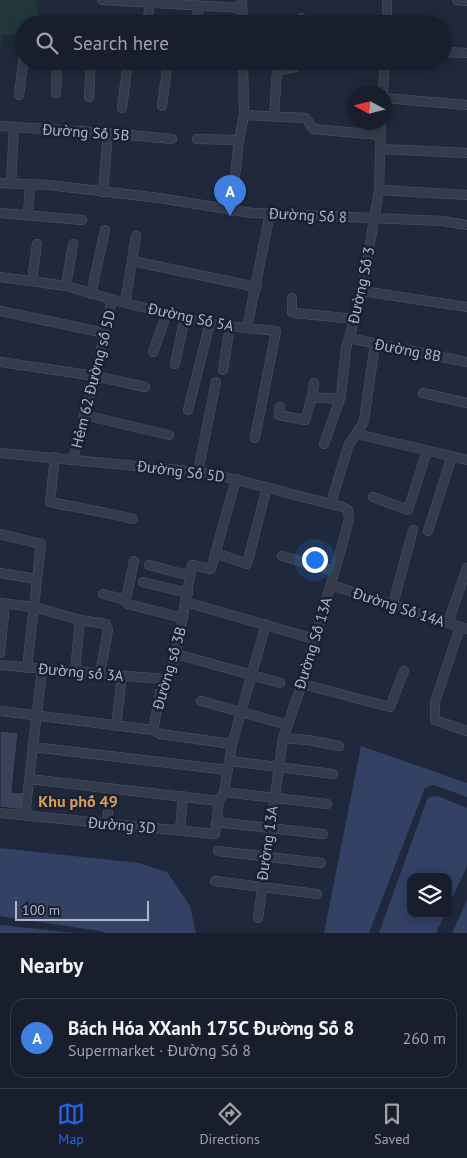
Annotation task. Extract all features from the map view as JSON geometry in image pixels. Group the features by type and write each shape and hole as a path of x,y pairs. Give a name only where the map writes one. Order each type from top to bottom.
{"street":[{"path":"102,0 198,6 242,4"},
{"path":"387,0 387,15"},
{"path":"457,0 467,1"},
{"path":"149,15 150,3"},
{"path":"198,6 198,15"},
{"path":"452,52 467,53"},
{"path":"19,96 22,70"},
{"path":"56,93 57,70"},
{"path":"89,97 90,70"},
{"path":"122,108 127,70"},
{"path":"162,106 167,70"},
{"path":"231,211 239,140 244,115 242,70"},
{"path":"274,116 277,71 281,70"},
{"path":"383,85 384,70"},
{"path":"392,99 467,105"},
{"path":"244,115 306,118 313,129 380,135"},
{"name":"Đường Số 5B","path":"0,126 172,139"},
{"path":"11,183 14,126"},
{"name":"Đường Số 3","path":"324,444 339,399 349,338 362,291 379,190 380,130"},
{"path":"103,192 108,133"},
{"path":"197,139 239,140"},
{"path":"380,148 467,153"},
{"name":"Đường Số 8","path":"0,183 30,184 159,198 252,213 442,221 467,225"},
{"path":"28,215 30,184"},
{"path":"379,190 467,195"},
{"path":"0,213 82,220"},
{"path":"247,328 257,287 270,213"},
{"path":"91,294 105,230"},
{"path":"125,302 136,236"},
{"path":"32,281 37,244"},
{"path":"66,286 73,244"},
{"path":"132,262 257,287"},
{"name":"Đường Số 5A","path":"0,277 66,286 210,324 276,331 255,438"},
{"path":"362,291 467,306"},
{"path":"292,298 292,312 295,313 355,319"},
{"name":"Hẻm 62 Đường số 5D","path":"73,459 95,376 112,299"},
{"path":"0,311 105,333"},
{"path":"153,352 167,313"},
{"path":"175,364 185,317"},
{"path":"188,410 210,324"},
{"path":"223,370 230,326"},
{"name":"Đường 8B","path":"349,338 467,362"},
{"path":"331,504 351,439 357,434 364,420 375,344"},
{"path":"0,362 95,376 145,386"},
{"path":"198,472 216,382"},
{"path":"280,407 279,415 305,420 314,383"},
{"path":"423,393 467,403"},
{"path":"312,397 339,399"},
{"path":"84,415 169,435"},
{"path":"357,434 467,460"},
{"path":"372,497 408,510 427,452"},
{"name":"Đường Số 5D","path":"0,453 198,472 236,479 343,506 348,510 349,519"},
{"path":"428,532 452,456"},
{"path":"55,457 50,502 87,510 104,511 133,519"},
{"path":"149,565 190,576 192,565 211,569 236,479"},
{"path":"215,553 247,564 267,487"},
{"name":"Đường Số 13A","path":"279,767 283,738 302,684 349,519"},
{"path":"393,604 413,530"},
{"path":"0,534 41,544 27,668"},
{"path":"282,556 334,571"},
{"path":"126,600 134,561"},
{"path":"448,622 467,568"},
{"path":"0,573 37,579"},
{"name":"Đường số 3B","path":"0,711 153,730 163,679 170,676 176,654 190,576"},
{"path":"143,582 314,639"},
{"name":"Đường Số 14A","path":"331,585 463,628"},
{"path":"103,594 126,600 128,604 183,618"},
{"path":"0,653 2,604 34,607 108,626 100,674"},
{"path":"75,672 80,620"},
{"path":"266,624 240,710 224,792 219,801 216,822 323,834"},
{"path":"463,628 435,702 435,720 467,731"},
{"path":"176,654 280,684"},
{"name":"Đường số 3A","path":"0,665 163,679"},
{"path":"25,815 42,669"},
{"path":"302,684 390,707 404,671"},
{"path":"116,726 122,676"},
{"path":"200,701 288,724"},
{"path":"153,730 160,734 232,744"},
{"path":"283,738 308,740 338,746"},
{"path":"33,747 229,765 279,767 333,774"},
{"name":"Đường 13A","path":"258,918 279,767"},
{"path":"29,779 219,801"},
{"path":"107,824 110,788"},
{"path":"224,792 327,804"},
{"path":"180,830 183,796"},
{"name":"Đường 3D","path":"0,813 215,834 216,822"},
{"path":"218,851 320,863"},
{"path":"215,881 317,894"}],"shaded area":[{"path":"0,0 35,0 39,15 15,15 15,35 2,35 0,54"}],"water":[{"path":"361,746 467,783 467,797 434,785 425,788 369,933 324,933"},
{"path":"438,796 467,808 467,866 452,898 452,873 407,873 407,918 443,918 436,933 379,933 428,797"},
{"path":"0,848 139,863 167,872 190,906 196,933 105,933 0,916"},
{"path":"467,900 467,933 452,933"},
{"path":"0,925 75,933 0,933"}],"building":[{"path":"0,731 18,733 12,792 24,793 22,810 0,807"}],"place":[{"name":"Bách Hóa XXanh 175C Đường Số 8","path":"230,216"}],"district":[{"name":"Khu phố 49","path":"78,801"}]}
